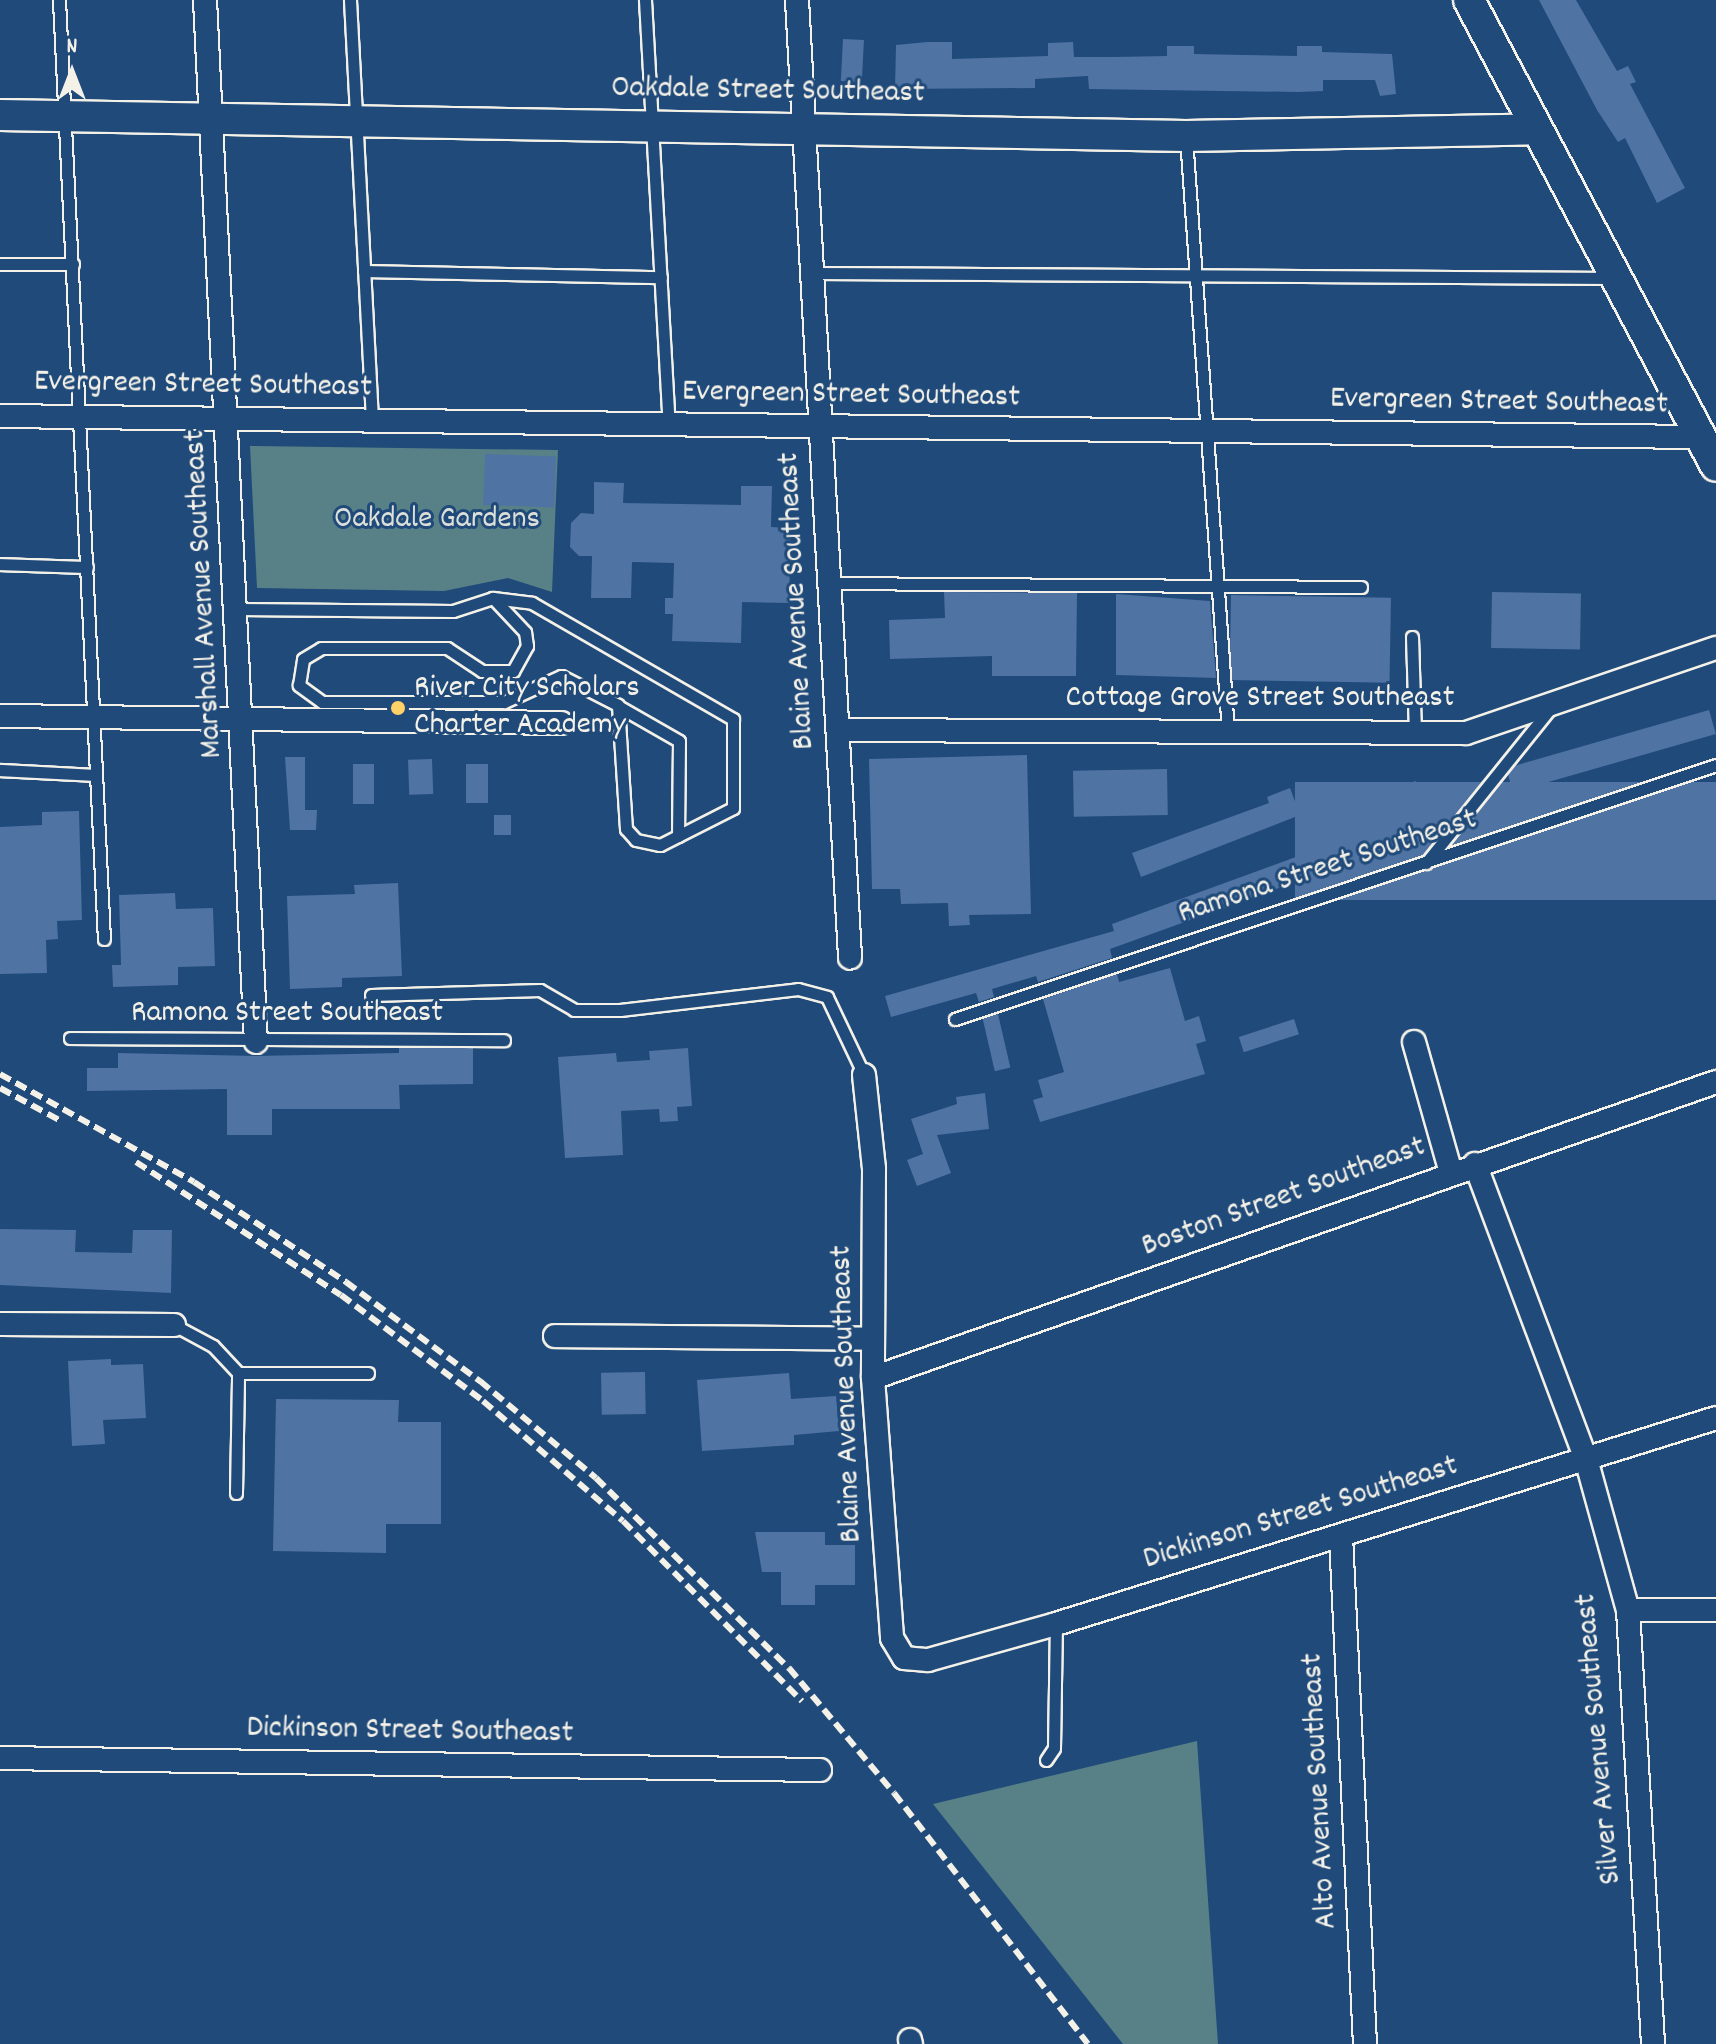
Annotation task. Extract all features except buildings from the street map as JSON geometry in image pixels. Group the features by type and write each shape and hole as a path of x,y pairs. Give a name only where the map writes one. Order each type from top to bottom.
{"street":[{"name":"Marshall Avenue Southeast","path":"205,0 244,721 256,1042"},
{"name":"Blaine Avenue Southeast","path":"797,0 850,958"},
{"path":"1469,0 1613,278 1716,466"},
{"name":"Oakdale Street Southeast","path":"0,115 1186,136 1535,129"},
{"name":"Evergreen Street Southeast","path":"0,416 1701,437"},
{"name":"Cottage Grove Street Southeast","path":"838,730 1466,733 1553,706 1716,648"},
{"path":"0,716 561,723"},
{"path":"1414,1042 1451,1173"},
{"name":"Blaine Avenue Southeast","path":"864,1075 874,1169 873,1378 892,1638 904,1658"},
{"name":"Boston Street Southeast","path":"873,1378 1475,1164 1716,1082"},
{"name":"Silver Avenue Southeast","path":"1475,1164 1586,1459 1628,1610 1653,2044"},
{"path":"0,1324 174,1325"},
{"path":"555,1336 871,1339"},
{"name":"Dickinson Street Southeast","path":"904,1658 928,1660 1056,1624 1716,1418"},
{"name":"Alto Avenue Southeast","path":"1341,1536 1365,2044"},
{"path":"1628,1610 1716,1610"},
{"name":"Dickinson Street Southeast","path":"0,1758 820,1770"}],"lane":[{"path":"59,0 82,417 92,718 104,939"},
{"path":"350,0 372,420"},
{"path":"645,0 669,425"},
{"path":"1186,136 1228,731"},
{"path":"0,264 73,264"},
{"path":"364,271 661,277"},
{"path":"811,273 1613,278"},
{"path":"0,564 87,567"},
{"path":"829,583 1361,587"},
{"path":"238,609 453,611 493,598 532,603 733,719 733,808 678,836 647,846 626,829 618,705"},
{"path":"493,598 525,632 527,646 513,671 482,671 447,648 321,648 303,659 299,685 322,702 504,702 561,676 679,741 678,836"},
{"path":"1412,637 1415,735"},
{"path":"1426,863 1553,706"},
{"name":"Ramona Street Southeast","path":"955,1019 1716,765"},
{"path":"0,770 95,775"},
{"path":"371,995 540,990 574,1010 620,1010 798,989 827,997 864,1075"},
{"name":"Ramona Street Southeast","path":"70,1038 256,1042 504,1040"},
{"path":"174,1325 213,1346 238,1373 236,1493"},
{"path":"238,1373 368,1373"},
{"path":"1046,1760 1054,1748 1056,1624"}],"green space":[{"name":"Oakdale Gardens","path":"250,446 558,450 552,592 508,578 444,591 257,588"},
{"path":"1197,1741 1218,2044 1123,2044 933,1804"}],"railway":[{"path":"0,1074 194,1182 346,1282 480,1381 596,1478 789,1668 894,1793 1088,2044"},
{"path":"0,1088 59,1120"},
{"path":"136,1162 341,1295 483,1401 623,1521 802,1701"}],"place":[{"name":"River City Scholars Charter Academy","path":"398,708"}]}
